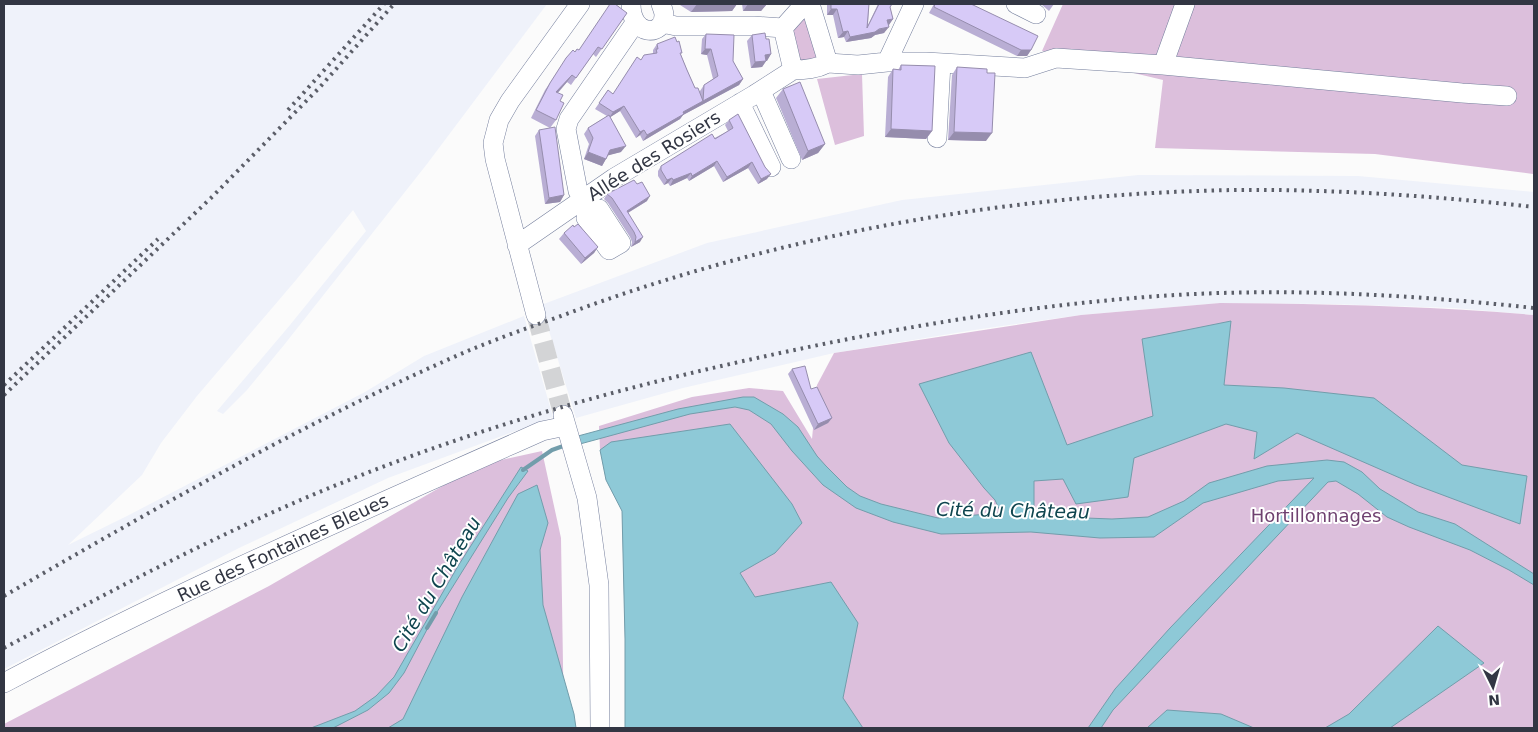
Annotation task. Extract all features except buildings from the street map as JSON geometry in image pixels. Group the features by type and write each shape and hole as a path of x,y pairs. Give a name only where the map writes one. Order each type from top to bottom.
{"street":[{"path":"536,315 495,159 494,143 499,120 510,101 580,4"},
{"path":"632,4 635,22 644,30 652,30 659,27 662,23 664,16 661,4"},
{"path":"783,28 800,9 809,4 828,63"},
{"path":"887,62 914,4"},
{"path":"1016,4 1036,14"},
{"path":"1163,65 1185,4"},
{"path":"587,204 578,191 566,129 569,119 635,22"},
{"path":"662,23 676,26 783,28"},
{"path":"783,28 793,70 808,70 828,63 858,65 887,62 1025,68 1056,58 1163,65 1507,96"},
{"path":"936,138 941,63"},
{"name":"Allée des Rosiers","path":"517,245 587,204 614,178 793,70"},
{"path":"761,90 791,159"},
{"path":"740,103 771,167"},
{"name":"Rue des Fontaines Bleues","path":"4,683 223,574 565,420 587,498 599,585 600,728"}],"shaded area":[{"path":"4,4 547,4 427,164 247,390 223,414 217,411 366,231 353,210 197,396 161,443 142,475 68,545 365,392 424,356 524,316 553,417 388,478 239,548 4,669"},
{"path":"1138,175 1358,176 1534,192 1534,315 1454,308 1220,303 1081,315 834,353 683,388 576,418 541,305 707,243 902,200"}],"green space":[{"path":"1063,4 1534,4 1533,174 1375,154 1155,148 1163,80 1042,51"},
{"path":"807,15 818,59 807,61 799,60 792,27"},
{"path":"862,74 864,136 835,145 817,79"},
{"name":"Hortillonnages","path":"1220,303 1456,309 1534,315 1534,728 625,728 622,511 606,480 600,450 599,426 692,397 749,388 783,391 812,439 817,385 834,353 1081,315"},
{"path":"542,451 561,538 564,728 4,728 4,724 269,586 479,465"}],"water":[{"path":"1231,321 1224,385 1284,388 1374,398 1462,465 1527,476 1520,524 1416,485 1297,433 1254,459 1257,432 1226,424 1134,458 1128,497 1076,504 1063,479 1034,481 1034,516 1112,519 1148,517 1184,501 1209,483 1267,466 1327,460 1344,462 1362,472 1380,489 1418,512 1455,524 1534,574 1534,585 1470,550 1387,517 1358,494 1336,481 1328,482 1113,710 1101,728 1088,728 1115,689 1170,628 1314,478 1278,481 1203,503 1154,537 1100,538 1031,532 941,534 893,522 856,508 823,485 792,451 771,424 749,410 735,407 690,414 580,444 578,436 678,409 743,397 754,397 783,414 798,427 817,456 847,487 860,496 881,504 938,518 1001,513 995,500 949,443 919,384 1031,352 1067,445 1153,416 1142,339"},
{"path":"730,424 792,504 802,523 775,553 740,573 755,597 831,582 858,623 843,698 863,728 625,728 622,511 606,480 600,450 611,442"},
{"path":"521,467 528,471 508,498 432,620 404,673 389,693 368,710 333,728 311,728 355,711 376,696 394,677 458,566"},
{"path":"537,485 548,523 540,550 543,605 574,714 576,728 388,728 403,719 462,597 518,494"},
{"path":"1438,626 1484,663 1390,728 1325,728 1349,714"},
{"path":"1167,710 1221,714 1254,728 1147,728"}],"waterway":[{"name":"Cité du Château","path":"523,470 552,450 566,445"},
{"name":"Cité du Château","path":"427,628 436,613"}],"tunnel":[{"path":"536,315 563,415"}],"railway":[{"path":"288,110 384,4"},
{"path":"4,395 213,196 320,87 394,4"},
{"path":"4,596 233,466 291,435 410,377 470,350 526,328 643,287 725,263 808,242 892,224 977,210 1149,193 1235,190 1347,192 1534,207"},
{"path":"4,385 158,239"},
{"path":"4,648 217,538 305,498 398,461 496,427 596,397 748,360 960,319 1067,305 1175,295 1265,292 1355,294 1400,296 1534,308"}]}
